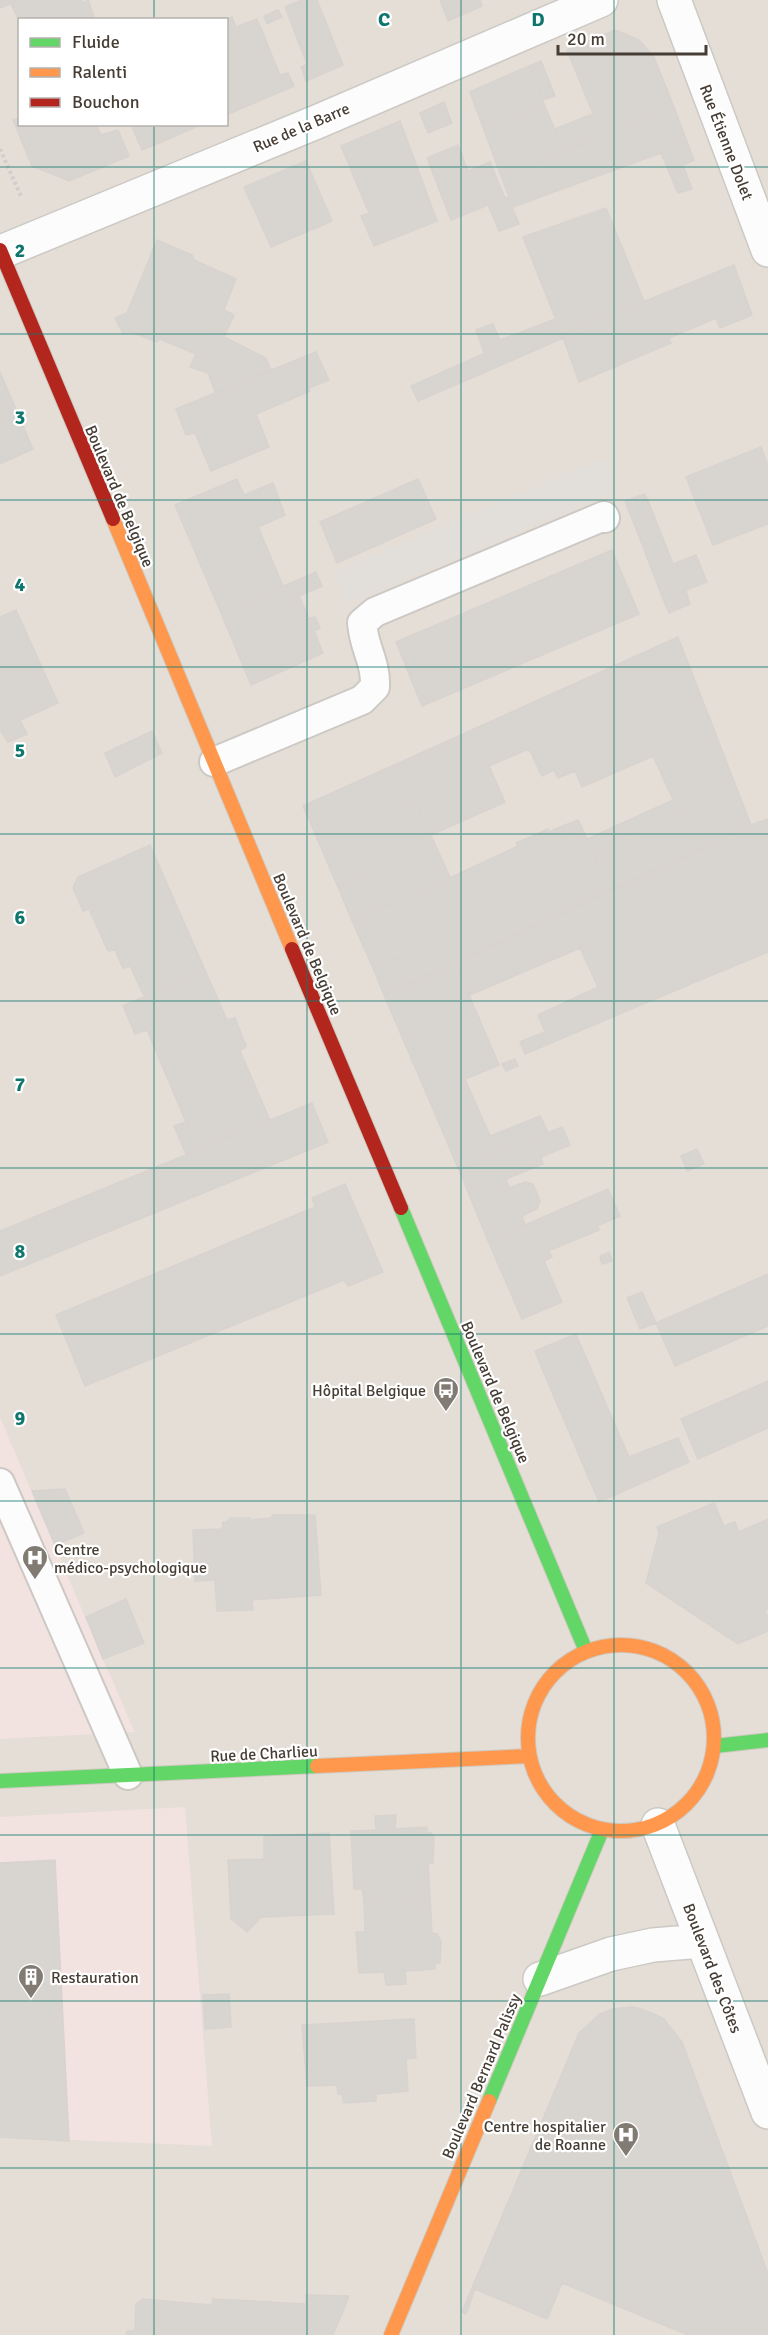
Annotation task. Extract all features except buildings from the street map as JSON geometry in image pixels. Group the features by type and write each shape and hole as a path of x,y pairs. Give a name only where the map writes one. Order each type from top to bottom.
{"main road":[{"name":"Boulevard de Belgique","path":"2,259 586,1651"},
{"path":"617,1644 649,1648 677,1662 699,1685 712,1714 715,1746 710,1771 698,1793 681,1811 658,1825 630,1831 602,1830 576,1820 554,1803 538,1781 529,1756 528,1730 534,1704 546,1682 564,1664 586,1651 617,1644"},
{"path":"715,1746 768,1740"},
{"name":"Rue de Charlieu","path":"0,1781 529,1756"},
{"name":"Boulevard Bernard Palissy","path":"391,2335 602,1830"}],"street":[{"name":"Rue de la Barre","path":"2,259 600,0"},
{"name":"Rue Étienne Dolet","path":"674,0 768,250"},
{"name":"Boulevard des Côtes","path":"658,1825 768,2112"},
{"path":"540,1979 611,1954 653,1945 702,1941"}],"lane":[{"path":"214,762 362,700 375,687 375,670 363,639 362,623 375,612 604,516 605,518"},
{"path":"0,1483 128,1775"}],"shaded area":[{"path":"0,0 768,0 768,2335 0,2335"},
{"path":"603,458 617,490 346,604 333,573"},
{"name":"Centre médico-psychologique","path":"0,1417 103,1659 135,1732 0,1739"},
{"path":"185,1807 212,2146 0,2137 0,1817"}],"traffic: fast":[{"path":"401,1208 586,1651"},
{"path":"715,1746 768,1740"},
{"path":"0,1781 317,1766"},
{"path":"489,2101 602,1830"}],"traffic: slow":[{"path":"113,519 292,949"},
{"path":"621,1645 657,1652 673,1660 687,1672 699,1686 707,1702 714,1738 707,1774 699,1790 687,1804 673,1816 657,1824 621,1831 585,1824 569,1816 555,1804 543,1790 535,1774 528,1738 535,1702 543,1686 555,1672 569,1660 585,1652 621,1645"},
{"path":"317,1766 529,1756"},
{"path":"391,2335 489,2101"}],"traffic: jam":[{"path":"0,250 113,519"},
{"path":"292,949 401,1208"}],"place":[{"name":"Hôpital Belgique","path":"446,1413"},
{"name":"Centre médico-psychologique","path":"35,1581"},
{"name":"Restauration","path":"31,2000"},
{"name":"Centre hospitalier de Roanne","path":"626,2158"}]}
